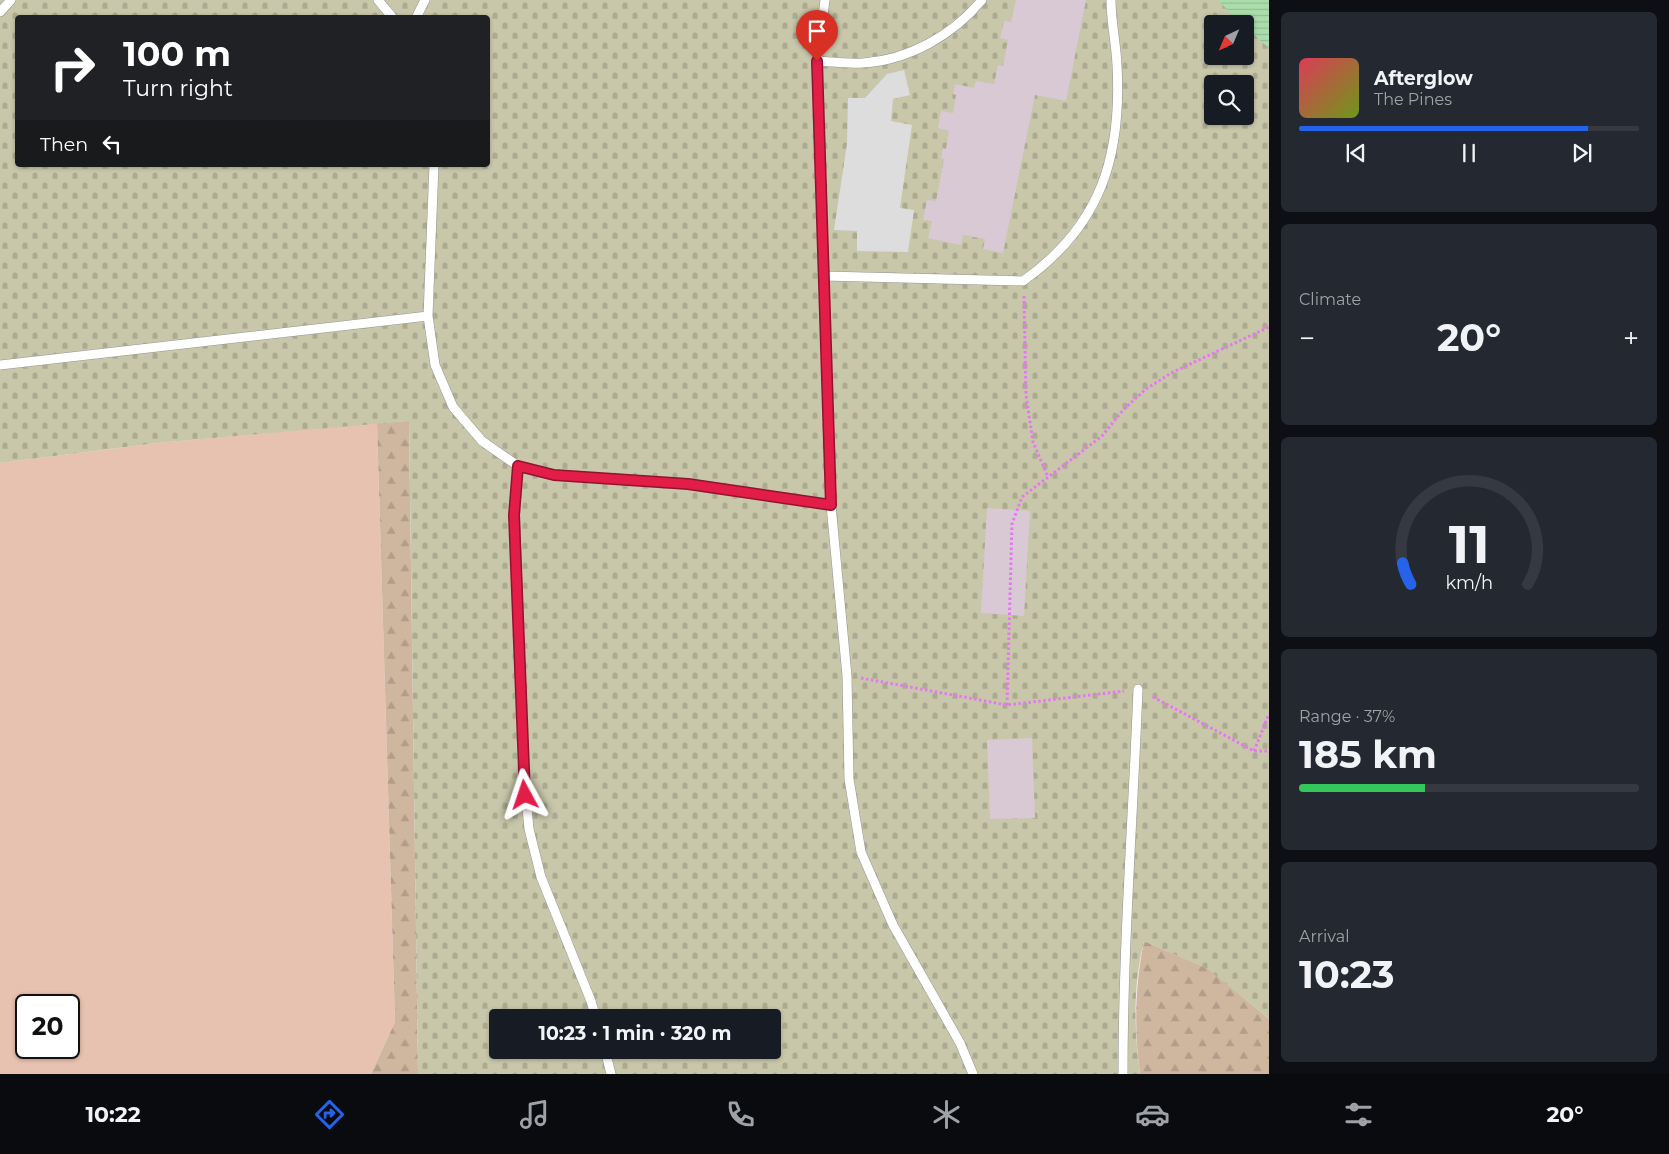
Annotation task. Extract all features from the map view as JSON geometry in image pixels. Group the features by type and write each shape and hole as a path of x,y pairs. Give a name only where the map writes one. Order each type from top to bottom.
{"lane":[{"path":"0,12 10,0"},
{"path":"378,0 390,15"},
{"path":"418,15 425,0"},
{"path":"825,0 817,61 831,505 847,676 849,779 861,852 893,925 960,1044 973,1074"},
{"path":"817,61 864,63 905,55 937,39 968,17 982,0"},
{"path":"824,276 1023,281 1048,263 1073,237 1099,195 1114,146 1118,104 1111,0"},
{"path":"434,167 428,316 435,365 453,407 482,441 518,466 554,475 688,484 831,505"},
{"path":"0,365 428,316"},
{"path":"518,466 514,515 524,778 529,829 541,877 594,1009"},
{"path":"1123,1074 1123,978 1131,872 1138,689"},
{"path":"607,1059 611,1074"}],"path":[{"path":"1023,281 1026,395 1033,442 1048,477"},
{"path":"1007,705 1012,524 1022,497 1102,436 1123,410 1146,389 1171,373 1269,327"},
{"path":"847,676 1007,705 1138,689 1254,750 1269,751"},
{"path":"1254,750 1269,714"}],"shaded area":[{"path":"1218,0 1269,0 1269,48 1254,35 1254,15 1232,15"},
{"path":"904,70 910,95 893,99 891,121 912,125 900,208 914,210 908,252 857,251 857,231 834,230 847,144 848,98 865,98 887,74"},
{"path":"377,423 395,1022 371,1074 0,1074 0,463 157,443"}],"green space":[{"path":"0,0 1269,0 1269,1019 1208,969 1144,941 1136,990 1140,1074 418,1074 409,421 157,443 0,463"},
{"path":"409,421 418,1074 371,1074 395,1022 377,423"},
{"path":"1144,941 1209,969 1269,1019 1269,1074 1140,1074 1136,1008"}],"building":[{"path":"1016,0 1086,0 1066,101 1035,95 1003,253 983,249 985,239 963,235 961,245 928,238 932,221 923,220 927,200 936,201 944,159 941,158 943,148 946,149 949,131 938,128 941,111 953,113 956,95 953,94 955,84 974,88 976,81 994,84 998,65 1003,66 1008,40 1000,38 1004,21 1011,22"},
{"path":"987,508 1030,511 1024,616 981,613"},
{"path":"1032,738 1035,818 990,819 987,740"}],"route":[{"path":"525,795 514,515 518,466 554,475 688,484 831,505 817,61"}]}
